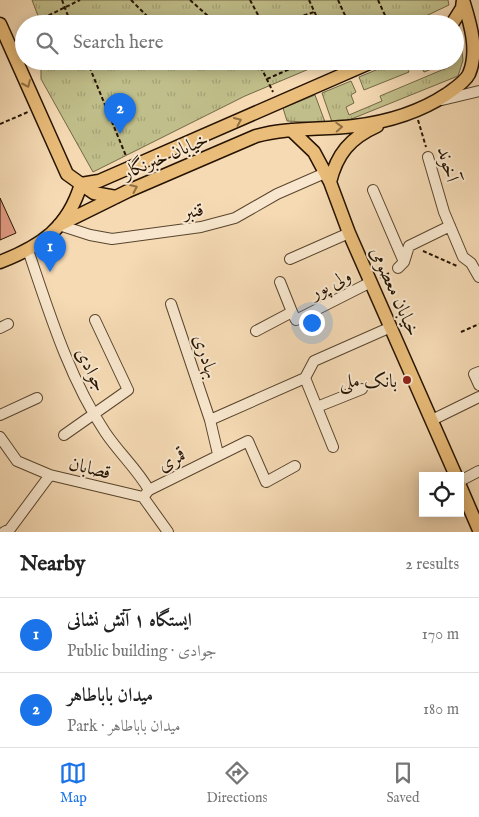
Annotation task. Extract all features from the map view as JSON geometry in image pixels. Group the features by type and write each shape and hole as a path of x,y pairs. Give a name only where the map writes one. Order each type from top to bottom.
{"main road":[{"path":"458,15 462,8 463,0"},
{"path":"327,177 334,163 348,144 368,130 436,101 456,88 469,75 476,35 463,0"},
{"path":"0,24 15,57"},
{"path":"21,70 67,174 94,193 116,197"},
{"path":"81,184 99,181 353,70"},
{"name":"خیابان خبرنگار","path":"59,225 116,197 256,136 291,130 355,126 392,119"},
{"name":"خیابان معصومی","path":"291,130 314,152 327,177 349,233 454,472"},
{"name":"خیابان خبرنگار","path":"0,262 28,250 50,236 77,198 81,184"},
{"path":"464,495 479,530"}],"street":[{"path":"436,101 479,91"},
{"name":"آخوند","path":"428,157 450,226 463,257 471,263 479,277"},
{"name":"قنبر","path":"59,225 90,235 112,239 201,227 234,218 277,194 327,177"},
{"path":"372,190 401,265"},
{"path":"401,265 409,246 450,226"},
{"path":"290,259 349,233"},
{"name":"جوادی","path":"28,250 70,367 105,432 140,475 146,494"},
{"path":"280,282 292,312"},
{"name":"ولی پور","path":"256,331 292,312 296,320 371,282"},
{"name":"بهادری","path":"171,304 210,420 218,454"},
{"path":"64,435 128,390 95,320"},
{"path":"210,420 305,378 314,362 391,328"},
{"path":"479,372 474,374 479,385"},
{"path":"305,378 333,447"},
{"path":"317,407 362,389"},
{"path":"432,420 479,397"},
{"path":"0,415 37,398"},
{"name":"قصابان","path":"0,437 17,460 50,475 146,494"},
{"name":"قمری","path":"146,494 218,454 248,441 266,482 295,466"},
{"path":"464,479 479,471"},
{"path":"8,531 50,475"},
{"path":"146,494 168,532"}],"path":[{"path":"62,0 68,15"},
{"path":"49,15 80,0"},
{"path":"131,0 146,15"},
{"path":"190,0 207,15"},
{"path":"250,0 258,15"},
{"path":"308,0 316,15"},
{"path":"338,0 345,15"},
{"path":"378,0 385,15"},
{"path":"305,15 314,12"},
{"path":"90,70 130,168"},
{"path":"262,70 280,102"},
{"path":"267,79 288,70"},
{"path":"0,124 38,108"},
{"name":"آخوند","path":"415,111 428,157"},
{"path":"409,246 471,263"},
{"path":"371,282 401,265"},
{"path":"461,332 479,324"}],"green space":[{"path":"32,0 448,0 449,5 428,15 38,15"},
{"path":"41,70 307,70 245,96 93,172 41,79"},
{"path":"376,70 408,70 409,72 364,90 359,77"},
{"path":"442,70 460,70 458,76 339,124 287,121 283,108 315,95 325,122 332,122 322,93 351,81 356,92 351,95 354,103 346,107 349,115 382,101 380,96"}],"building":[{"path":"0,198 16,233 0,240"}],"place":[{"name":"میدان باباطاهر","path":"120,134"},
{"name":"ایستگاه ۱ آتش نشانی","path":"50,272"},
{"name":"بانک ملی","path":"407,380"}]}
